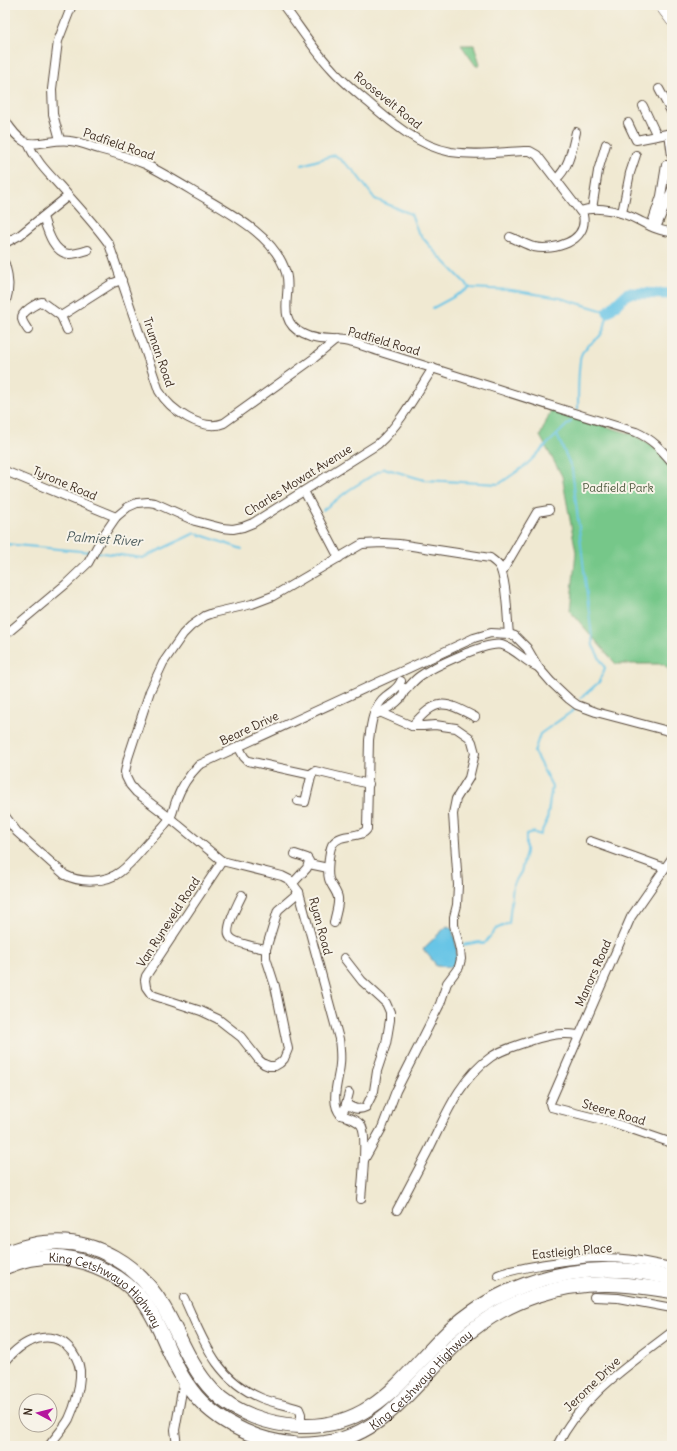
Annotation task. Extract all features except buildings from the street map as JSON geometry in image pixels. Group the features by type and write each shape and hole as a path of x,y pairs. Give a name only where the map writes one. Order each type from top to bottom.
{"highway":[{"name":"King Cetshwayo Highway","path":"5,1253 23,1247 52,1242 84,1245 114,1256 147,1282 164,1308 197,1372 214,1392 237,1409 251,1415 264,1420 301,1426 328,1424 344,1420 358,1415 372,1407 388,1395 448,1332 481,1307 518,1287 572,1272 598,1270 637,1272 672,1278"},
{"name":"King Cetshwayo Highway","path":"5,1267 36,1258 62,1257 91,1264 112,1274 143,1301 184,1380 193,1392 212,1411 234,1426 248,1433 266,1439 298,1445 314,1444 340,1439 354,1435 367,1428 395,1409 446,1354 472,1330 493,1316 523,1301 544,1293 568,1287 601,1284 619,1284 672,1292"}],"street":[{"path":"60,140 53,114 52,89 58,41 72,5"},
{"name":"Roosevelt Road","path":"283,5 331,68 355,91 400,129 438,149 451,152 483,154 524,151 534,153 556,179"},
{"path":"660,5 672,21"},
{"path":"659,89 672,113"},
{"path":"643,106 657,136"},
{"path":"5,120 17,135 28,143"},
{"path":"628,123 636,140 671,133 672,156"},
{"path":"510,237 536,247 556,247 565,244 578,236 584,220 580,211 556,179 566,168 576,132"},
{"name":"Padfield Road","path":"28,143 60,140 77,142 148,165 220,207 249,226 268,243 285,269 287,276 287,312 293,326 302,334 313,338 351,342 530,400 636,432 654,442 672,462"},
{"name":"Truman Road","path":"28,143 33,155 43,168 109,244 159,391 169,405 202,424 213,426 224,423 313,359 336,340"},
{"path":"592,209 598,171 606,144"},
{"path":"622,213 630,173 636,155"},
{"path":"654,227 666,165"},
{"path":"654,227 672,189"},
{"path":"5,243 43,217 68,196"},
{"path":"580,211 592,209 622,213 664,231 672,232"},
{"path":"43,217 49,234 61,251 74,254 88,250"},
{"path":"5,264 9,285 6,301"},
{"path":"61,316 113,283 122,280"},
{"path":"28,330 22,318 22,314 40,302 44,302 61,316 67,330"},
{"name":"Charles Mowat Avenue","path":"5,635 66,584 88,563 103,536 116,517 128,507 137,503 148,502 212,526 233,529 253,523 370,450 388,435 432,368"},
{"name":"Tyrone Road","path":"5,471 116,517"},
{"path":"304,491 339,558"},
{"path":"502,572 537,512 549,510"},
{"path":"5,816 17,832 61,872 72,879 84,881 96,880 119,873 170,818 132,788 125,772 128,758 150,691 156,677 183,634 205,616 252,604 273,596 362,544 399,544 483,556 496,562 500,567 504,579 509,634 519,640 538,667 569,699 587,709 672,732"},
{"name":"Beare Drive","path":"170,818 180,791 191,773 199,765 474,638 491,633 509,634"},
{"path":"377,712 399,700 405,691 421,675 475,650 495,644 508,647 530,664 538,667"},
{"path":"397,673 405,691"},
{"path":"334,923 338,899 337,894 329,880 328,868 331,847 334,843 348,835 363,833 367,829 369,740 377,712 384,697 399,686 401,681"},
{"path":"412,726 424,712 439,704 460,708 475,717"},
{"path":"364,1160 382,1128 396,1091 440,1004 447,983 459,967 461,959 454,925 458,885 453,814 456,799 469,778 473,762 474,747 469,737 456,728 435,725 412,726 377,712"},
{"path":"238,746 248,761 312,775"},
{"path":"298,801 306,801 312,775 317,771 369,784"},
{"name":"Ryan Road","path":"170,818 222,861 282,876 293,883 299,892 339,1040 340,1065 335,1103 341,1115"},
{"path":"590,841 665,868"},
{"path":"293,883 307,868 310,861 307,858 295,854"},
{"name":"Manors Road","path":"550,1106 552,1097 578,1035 631,917 672,858"},
{"name":"Van Ryneveld Road","path":"222,861 146,976 146,987 151,994 155,996 201,1011 218,1019 241,1037 259,1060 269,1066 275,1066 284,1059 288,1049 275,986 266,958 266,949"},
{"path":"309,864 328,868"},
{"path":"242,895 229,926 229,936 231,939 240,943 266,949 278,910 284,903 299,892"},
{"path":"344,958 362,981 386,1003 390,1012 386,1044 377,1071 374,1091 370,1100 366,1107 360,1110 346,1104"},
{"path":"397,1210 422,1164 447,1111 457,1095 484,1063 498,1053 545,1036 560,1034 578,1035"},
{"path":"350,1093 341,1115 359,1123 363,1129 364,1160 361,1199"},
{"name":"Steere Road","path":"550,1106 611,1122 672,1144"},
{"name":"Eastleigh Place","path":"498,1275 510,1270 564,1261 601,1258 631,1260 672,1267"},
{"path":"594,1297 618,1298 672,1308"},
{"path":"184,1298 207,1347 220,1369 231,1380 253,1394 299,1409 301,1414 301,1426"},
{"name":"Jerome Drive","path":"557,1446 576,1416 608,1382 672,1332"},
{"path":"5,1362 11,1355 29,1341 44,1337 56,1339 62,1342 74,1354 79,1367 80,1376 74,1405 68,1420 49,1446"},
{"path":"177,1446 175,1430 184,1380"},
{"path":"551,1446 562,1436"}],"green space":[{"path":"461,45 474,45 480,64 476,66"},
{"name":"Padfield Park","path":"551,410 635,435 652,445 672,466 672,683 670,681 669,669 663,664 616,664 570,611 576,552 562,476 540,436"}],"water":[{"path":"447,926 452,928 457,952 455,962 453,967 436,966 423,949"}],"waterway":[{"path":"302,165 335,155 354,171 375,199 411,214 418,232 434,251 470,288 511,290 560,298 608,312 602,333 585,348 582,353 578,380 578,409"},
{"path":"433,308 470,288"},
{"name":"Palmiet River","path":"608,312 628,293 672,294"},
{"name":"Palmiet River","path":"323,510 349,490 384,468 424,480 499,484 525,466 571,421"},
{"path":"557,435 572,469 593,646 605,668 599,682 581,698"},
{"name":"Palmiet River","path":"96,552 143,558 195,533 242,549"},
{"name":"Palmiet River","path":"5,544 91,552"},
{"path":"462,945 480,942 484,944 496,929 509,923 513,885 521,872 526,852 526,834 533,832 540,835 547,820 552,786 534,752 540,734 574,710"}]}
